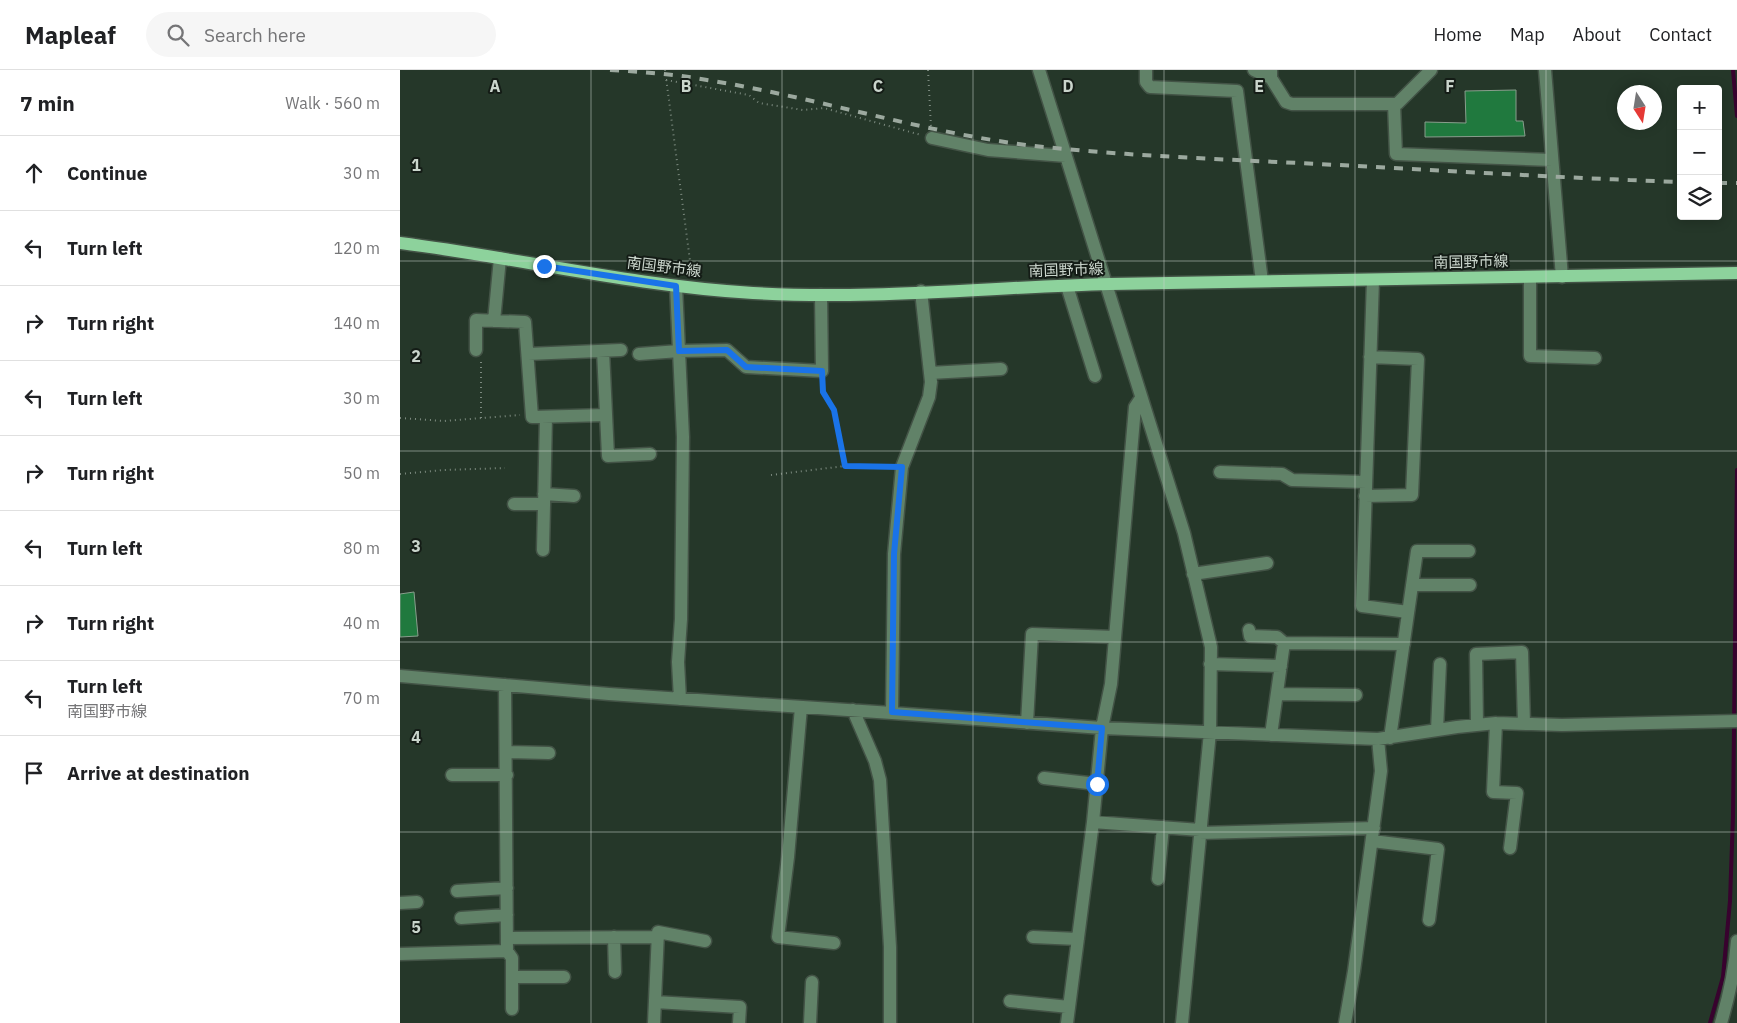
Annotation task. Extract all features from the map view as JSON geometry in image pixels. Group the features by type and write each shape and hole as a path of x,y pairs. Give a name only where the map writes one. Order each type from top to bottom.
{"main road":[{"name":"南国野市線","path":"400,243 465,251 676,286 754,293 821,295 1106,284 1737,273"}],"street":[{"path":"1039,70 1184,533 1211,646 1210,732 1182,1023"},
{"path":"1146,70 1146,82 1150,88 1238,91 1262,281"},
{"path":"1254,70 1271,74 1286,102 1292,104 1394,109"},
{"path":"1431,70 1394,109 1396,154 1552,160"},
{"path":"1545,70 1562,277"},
{"path":"932,138 988,150 1066,156"},
{"path":"494,321 500,258"},
{"path":"1530,278 1530,356 1595,358"},
{"path":"1373,280 1362,606 1408,612"},
{"path":"676,286 684,504 678,662 680,699"},
{"path":"1068,286 1095,376"},
{"path":"892,712 894,554 902,467 929,397 930,374 921,291"},
{"path":"639,354 727,350 746,367 822,371 821,295"},
{"path":"476,350 476,320 526,322 532,417 606,416"},
{"path":"528,354 620,350"},
{"path":"603,351 608,456 650,454"},
{"path":"1365,496 1412,495 1418,359 1370,356"},
{"path":"930,374 1000,369"},
{"path":"1067,1023 1093,822 1102,728 1111,684 1135,407 1142,398"},
{"path":"543,550 546,417"},
{"path":"1220,472 1282,474 1292,480 1366,482"},
{"path":"514,504 574,496"},
{"path":"1345,1023 1373,835 1384,738 1404,644 1417,551 1469,550"},
{"path":"1194,574 1267,563"},
{"path":"1412,585 1470,585"},
{"path":"1249,630 1250,636 1278,637 1284,643 1404,644"},
{"path":"1027,723 1032,634 1115,637"},
{"path":"1272,734 1284,643"},
{"path":"1477,725 1476,654 1522,652 1524,724"},
{"path":"1210,664 1281,666"},
{"path":"1437,730 1440,664"},
{"path":"400,676 680,699 892,712 1102,728 1384,738 1496,724 1737,721"},
{"path":"505,685 507,945 512,958 512,1009"},
{"path":"1277,694 1356,695"},
{"path":"801,707 788,857 778,936 834,943"},
{"path":"853,710 875,761 880,780 890,947 890,1023"},
{"path":"1496,724 1493,792 1517,793 1510,848"},
{"path":"507,752 549,753"},
{"path":"452,775 507,775"},
{"path":"1044,778 1097,784"},
{"path":"1093,822 1200,832 1373,835 1438,849 1429,920"},
{"path":"1158,879 1163,828"},
{"path":"457,891 507,888"},
{"path":"400,903 416,902"},
{"path":"461,918 507,915"},
{"path":"654,1023 658,932 705,941"},
{"path":"400,954 614,937 658,936"},
{"path":"614,937 615,972"},
{"path":"1033,937 1078,939"},
{"path":"1721,1023 1728,1002 1736,960 1737,941"},
{"path":"512,977 564,977"},
{"path":"810,1023 812,982"},
{"path":"1010,1001 1069,1007"},
{"path":"655,1002 740,1007 739,1023"}],"path":[{"path":"665,70 694,288"},
{"path":"666,80 748,95 759,103 803,110 824,108 932,138 928,70"},
{"path":"476,350 482,351 481,418"},
{"path":"822,371 823,392 834,410 845,466"},
{"path":"400,418 444,421 532,414"},
{"path":"770,475 845,466 902,467"},
{"path":"400,474 505,468"}],"building":[{"path":"1516,90 1516,121 1523,121 1525,136 1425,137 1425,122 1466,123 1465,91"},
{"path":"414,592 418,636 400,637 400,594"}],"waterway":[{"path":"1733,70 1737,116"},
{"path":"1710,1023 1723,977 1730,901 1733,816 1737,470"}],"railway":[{"path":"610,70 683,76 747,87 906,123 1026,145 1172,157 1677,182"},
{"path":"1722,183 1737,183"}],"route":[{"path":"544,266 676,286 679,351 727,350 746,367 822,371 823,392 834,410 845,466 902,467 894,554 892,712 1102,728 1097,784"}]}
